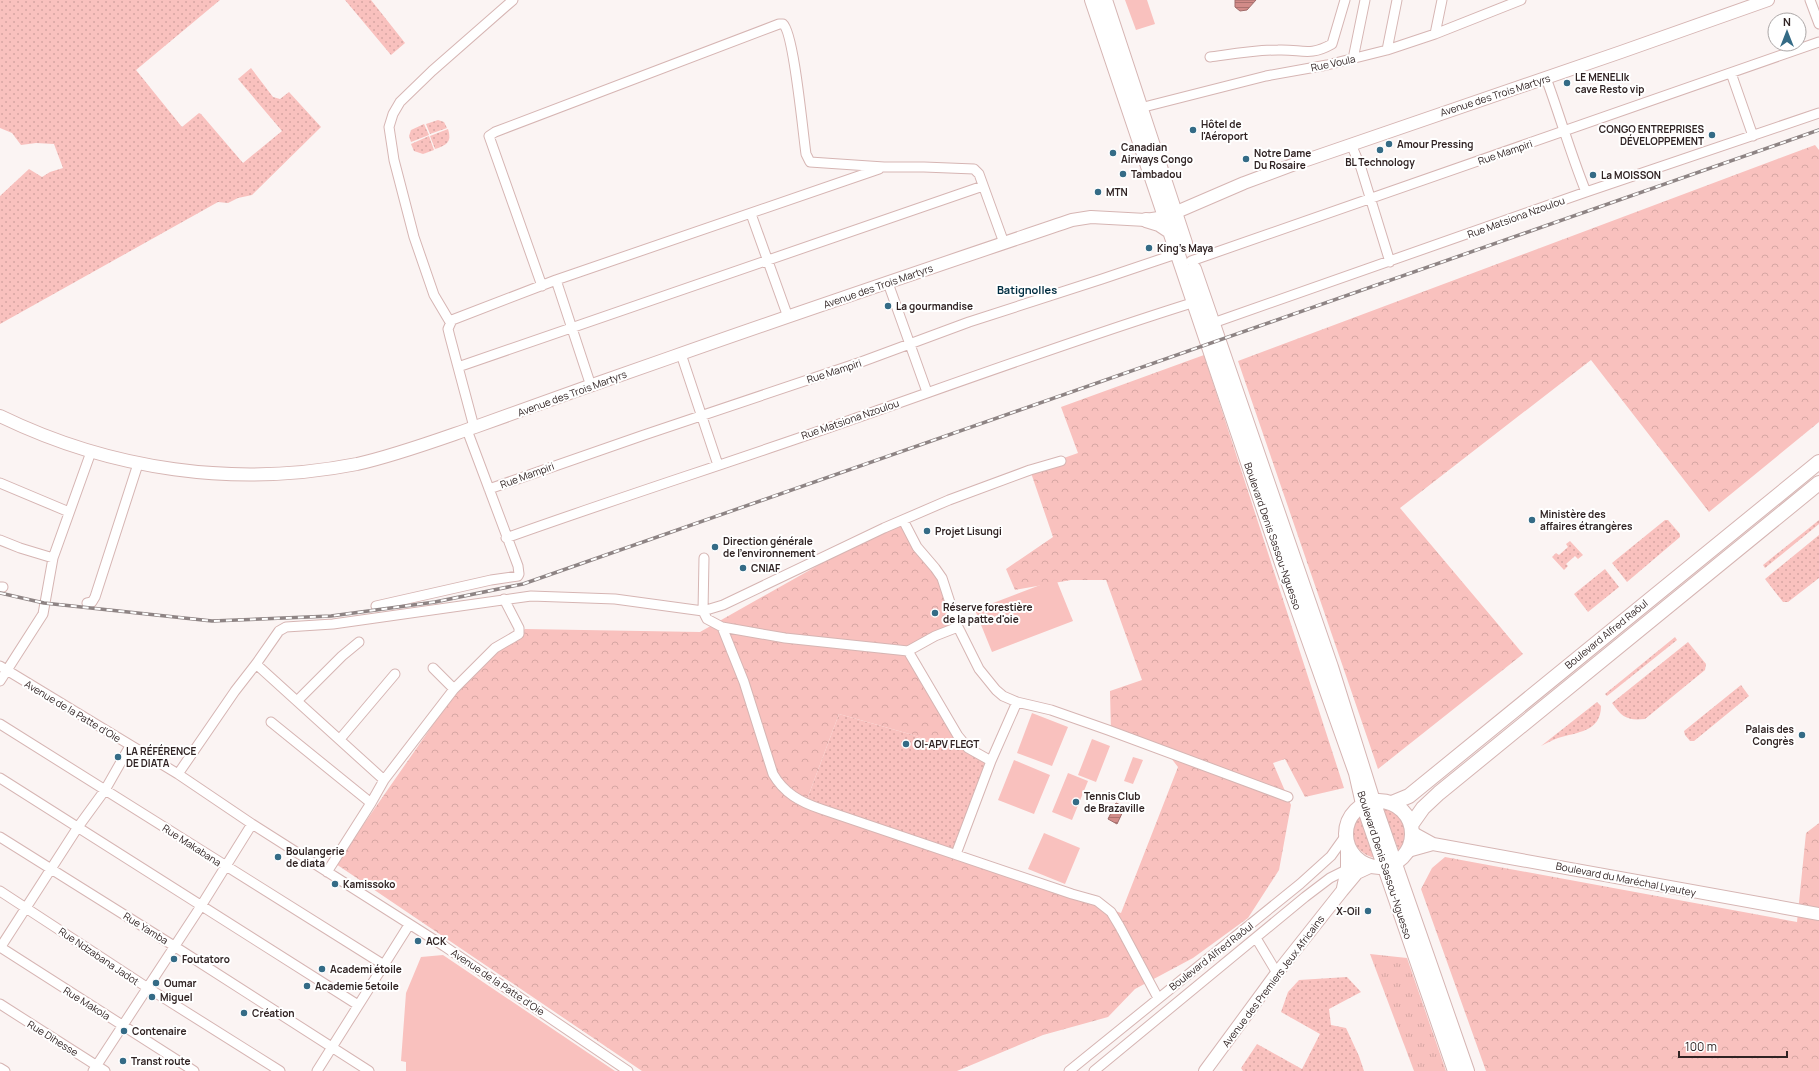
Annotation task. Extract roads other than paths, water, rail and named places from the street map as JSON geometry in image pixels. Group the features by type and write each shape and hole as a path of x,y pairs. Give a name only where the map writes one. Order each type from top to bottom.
{"main road":[{"name":"Boulevard Denis Sassou-Nguesso","path":"1092,0 1169,212 1191,261 1331,667 1368,802 1379,864 1454,1071"},
{"name":"Boulevard Denis Sassou-Nguesso","path":"1105,0 1140,108 1169,212 1171,232 1290,587 1356,773 1368,802"},
{"name":"Avenue des Trois Martyrs","path":"0,416 31,431 91,452 138,464 187,472 273,474 357,464 471,428 788,317 1004,243 1083,218 1141,219 1169,212 1351,144 1546,78 1768,0"},
{"path":"1141,219 1159,224 1171,232"},
{"name":"Boulevard Alfred Raôul","path":"1392,803 1409,796 1819,462"},
{"name":"Boulevard Alfred Raôul","path":"1408,851 1411,842 1412,829 1423,808 1439,793 1819,483"},
{"path":"1408,851 1379,864 1351,851 1347,840 1347,826 1350,817 1356,810 1368,802 1392,803 1400,808 1407,816 1412,829"},
{"name":"Boulevard du Maréchal Lyautey","path":"1412,829 1433,844 1819,914"},
{"name":"Avenue des Premiers Jeux Africains","path":"1342,891 1348,869 1347,840"},
{"name":"Boulevard du Maréchal Lyautey","path":"1408,851 1433,844"},
{"name":"Boulevard Denis Sassou-Nguesso","path":"1379,864 1467,1071"},
{"name":"Avenue des Premiers Jeux Africains","path":"1205,1071 1277,973 1357,873 1379,864"}],"street":[{"path":"450,322 434,295 416,244 394,160 388,128 393,114 400,102 443,61 513,0"},
{"path":"1210,57 1280,49 1315,52 1324,49 1332,44 1345,0"},
{"path":"1353,59 1365,0"},
{"path":"1387,50 1397,0"},
{"path":"1435,34 1442,0"},
{"name":"Rue Voula","path":"1140,108 1266,76 1353,59 1387,50 1435,34 1521,0"},
{"path":"1810,0 1819,24"},
{"path":"542,286 489,136 495,132 775,25 783,24 788,30 794,60 807,158 810,162 884,167 974,169 979,174 1004,243"},
{"name":"Rue Mampiri","path":"1191,261 1819,42"},
{"path":"1731,73 1753,136"},
{"path":"1546,78 1565,131 1572,157 1586,192"},
{"name":"Rue Matsiona Nzoulou","path":"1213,323 1819,112"},
{"path":"1351,144 1361,168 1390,262"},
{"path":"376,606 491,580 518,576 520,572 506,538 489,489 471,428 448,329 450,322 455,318 556,280 884,167"},
{"path":"458,367 674,291 768,261 983,186"},
{"path":"751,214 788,317"},
{"name":"Rue Mampiri","path":"489,489 969,322 1179,253"},
{"path":"556,280 591,386"},
{"path":"888,283 927,392"},
{"name":"Rue Matsiona Nzoulou","path":"506,538 616,498 718,465 1090,335 1195,302"},
{"path":"681,354 718,465"},
{"path":"0,681 3,668 43,614 53,558 91,452"},
{"path":"178,774 215,718 279,631 286,627 332,624 531,596 615,599 703,611 723,605 903,520 1030,470 1061,461"},
{"path":"87,603 92,602 95,597 138,464"},
{"path":"0,482 69,512"},
{"path":"903,520 917,548 942,578 958,627 979,669 987,680 1003,696 1017,702 1051,710 1108,730 1288,797"},
{"path":"0,540 53,558"},
{"path":"704,558 703,611 707,619 722,627 785,638 908,651 935,636 958,627"},
{"path":"327,872 384,780 454,689 495,648 519,634 519,628 504,599"},
{"path":"722,627 744,682 773,774 779,785 788,793 804,803 1068,893 1097,901 1107,908 1120,927 1158,998"},
{"path":"297,701 342,656 359,642"},
{"path":"908,651 958,736 968,748 991,761"},
{"path":"256,664 384,780"},
{"name":"Avenue de la Patte d'Oie","path":"3,668 178,774 252,824 444,946 628,1071"},
{"path":"433,668 454,689"},
{"path":"340,739 396,674"},
{"path":"956,854 991,761 1017,702"},
{"path":"271,722 371,803"},
{"name":"Rue Makabana","path":"0,724 384,965"},
{"path":"0,947 27,908 78,827 105,790 130,746"},
{"path":"0,778 358,1005"},
{"path":"95,1068 201,906 252,824"},
{"name":"Rue Yamba","path":"0,837 369,1071"},
{"name":"Boulevard Alfred Raôul","path":"1069,1071 1300,884 1347,840"},
{"name":"Boulevard Alfred Raôul","path":"1094,1071 1330,878 1348,869 1379,864"},
{"name":"Rue Ndzabana Jadot","path":"0,891 148,988 280,1071"},
{"path":"316,1071 409,925"},
{"path":"1256,938 1277,973"},
{"name":"Rue Makola","path":"0,947 194,1071"},
{"name":"Rue Dihesse","path":"0,1004 95,1068 105,1071"},
{"path":"0,1068 5,1071"}],"railway":[{"path":"0,593 44,603 212,621 331,616 435,602 523,584 1819,130"}],"place":[{"name":"LE MENELIk cave Resto vip","path":"1567,83"},
{"name":"Hôtel de l'Aéroport","path":"1193,130"},
{"name":"CONGO ENTREPRISES DÉVELOPPEMENT","path":"1712,135"},
{"name":"Amour Pressing","path":"1389,144"},
{"name":"BL Technology","path":"1380,150"},
{"name":"Canadian Airways Congo","path":"1113,153"},
{"name":"Notre Dame Du Rosaire","path":"1246,159"},
{"name":"Tambadou","path":"1123,174"},
{"name":"La MOISSON","path":"1593,175"},
{"name":"MTN","path":"1098,192"},
{"name":"King's Maya","path":"1149,248"},
{"name":"La gourmandise","path":"888,306"},
{"name":"Ministère des affaires étrangères","path":"1532,520"},
{"name":"Projet Lisungi","path":"927,531"},
{"name":"Direction générale de l'environnement","path":"715,547"},
{"name":"CNIAF","path":"743,568"},
{"name":"Réserve forestière de la patte d'oie","path":"935,613"},
{"name":"Palais des Congrès","path":"1802,735"},
{"name":"OI-APV FLEGT","path":"906,744"},
{"name":"LA RÉFÉRENCE DE DIATA","path":"118,757"},
{"name":"Tennis Club de Brazaville","path":"1076,802"},
{"name":"Boulangerie de diata","path":"278,857"},
{"name":"Kamissoko","path":"335,884"},
{"name":"X-Oil","path":"1368,911"},
{"name":"ACK","path":"418,941"},
{"name":"Foutatoro","path":"174,959"},
{"name":"Academi étoile","path":"322,969"},
{"name":"Oumar","path":"156,983"},
{"name":"Academie 5etoile","path":"307,986"},
{"name":"Miguel","path":"152,997"},
{"name":"Création","path":"244,1013"},
{"name":"Contenaire","path":"124,1031"},
{"name":"Transt route","path":"123,1061"}],"district":[{"name":"Batignolles","path":"1027,289"}]}
